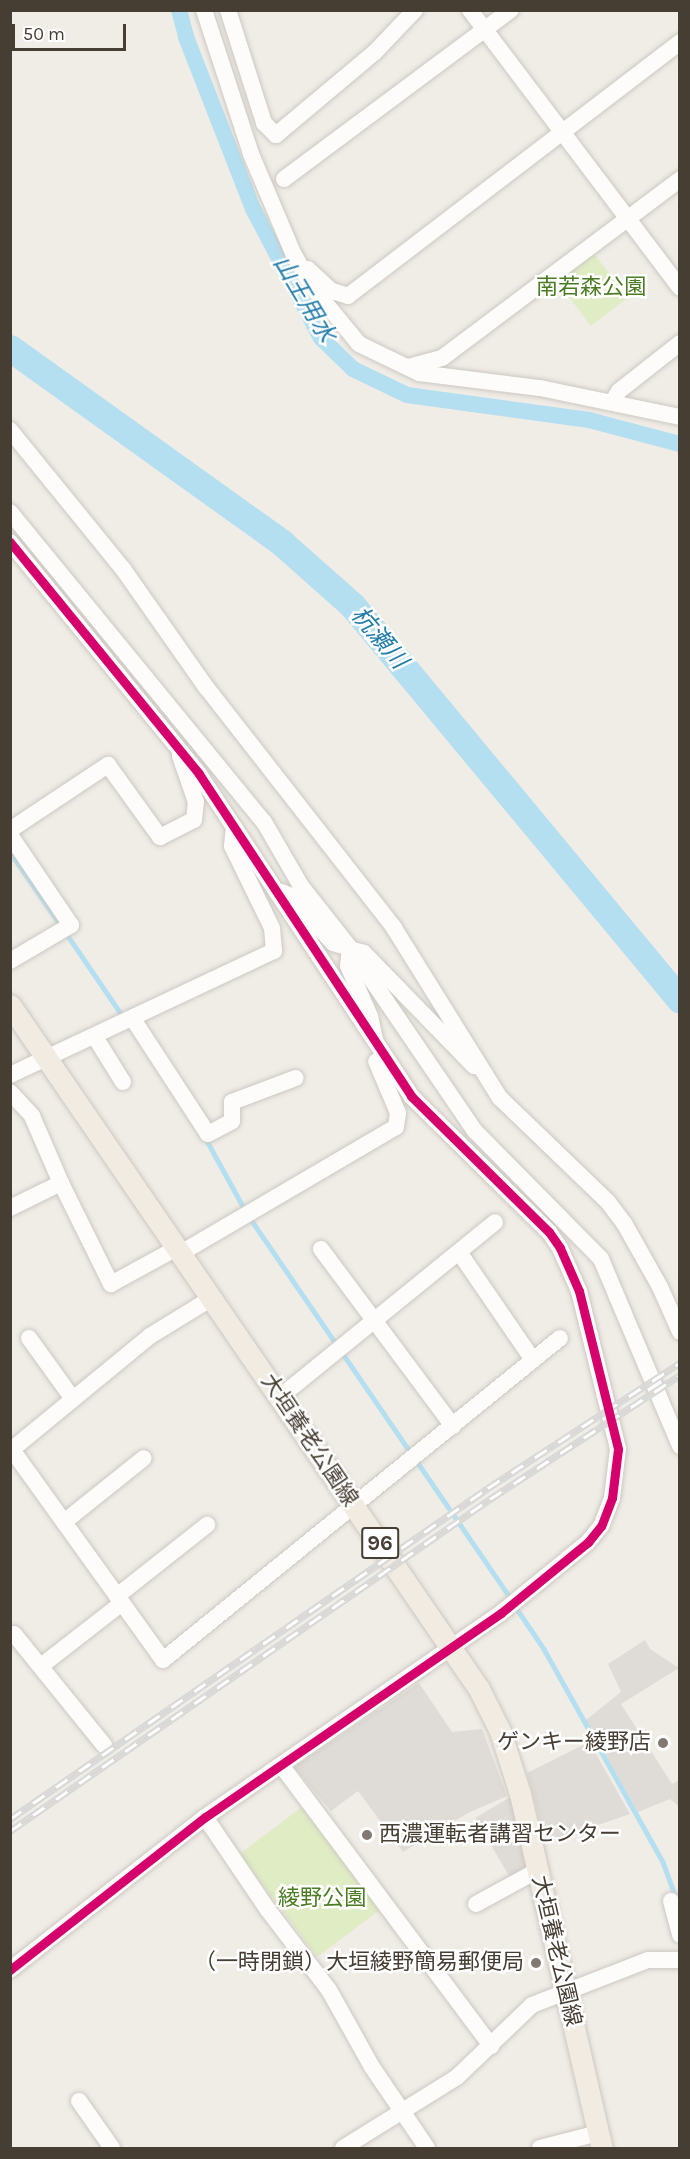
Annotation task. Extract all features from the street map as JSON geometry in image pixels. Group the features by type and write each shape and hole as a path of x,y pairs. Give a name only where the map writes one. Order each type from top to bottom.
{"main road":[{"name":"大垣養老公園線","path":"10,1005 452,1647 500,1731 538,1870 600,2141"}],"street":[{"path":"204,10 248,144 293,253 313,288 359,344 404,368 446,378 613,401 680,417"},
{"path":"231,12 264,123 276,135 375,52 415,10"},
{"path":"470,10 680,288"},
{"path":"284,179 511,10"},
{"path":"293,253 299,253 312,274 332,291 348,296 680,42"},
{"path":"404,368 442,358 680,179"},
{"path":"613,401 619,391 680,343"},
{"path":"10,430 123,569 212,696 394,928 493,1085 516,1116 608,1202 624,1223 660,1287 680,1332"},
{"path":"10,512 264,822 301,886 350,948 474,1130 601,1259 680,1446"},
{"path":"10,1970 205,1816 501,1614 588,1542 601,1526 618,1472 616,1428 579,1291 560,1248 531,1214 423,1111 376,1048 234,827 180,751 13,548"},
{"path":"10,830 108,765 160,837 194,820 196,802 180,762 180,751"},
{"path":"10,1075 274,951 273,928 232,846 234,827"},
{"path":"10,835 71,925 10,961"},
{"path":"274,890 289,895 333,943 364,953 493,1085"},
{"path":"10,1092 32,1116 61,1183 111,1284 179,1251 396,1127 398,1113 376,1062 376,1048 370,1016 348,966 350,948"},
{"path":"133,1019 208,1134 232,1121 232,1102 296,1078"},
{"path":"95,1037 123,1083"},
{"path":"10,1208 61,1183"},
{"path":"280,1397 495,1222"},
{"path":"321,1249 453,1426"},
{"path":"459,1251 533,1360"},
{"path":"212,1298 150,1336 11,1449 163,1660 355,1507 560,1338"},
{"path":"29,1338 73,1399"},
{"path":"64,1522 144,1458"},
{"path":"41,1666 207,1525"},
{"path":"12,1633 104,1745"},
{"path":"281,1765 491,2046"},
{"path":"205,1816 268,1910 329,1990 402,2114 427,2148"},
{"path":"476,1904 538,1870"},
{"path":"671,1901 680,1935"},
{"path":"343,2148 402,2114 457,2077 532,2005 648,1960 680,1960"},
{"path":"79,2101 112,2148"},
{"path":"540,2148 600,2141"}],"green space":[{"name":"南若森公園","path":"592,251 628,298 591,326 555,279"},
{"name":"綾野公園","path":"302,1807 380,1910 317,1957 240,1854"}],"shaded area":[{"path":"645,1640 650,1649 679,1668 621,1704 672,1784 679,1780 680,1807 670,1799 638,1812 586,1720 621,1692 608,1664"},
{"path":"419,1683 452,1732 482,1729 507,1796 468,1813 403,1852 358,1791 331,1811 294,1767"},
{"path":"589,1742 630,1814 546,1843 527,1773"},
{"path":"512,1796 530,1870 512,1881 475,1818"}],"waterway":[{"name":"山王用水","path":"179,10 186,37 253,209 321,338 353,369 407,395 589,420 680,444"},
{"name":"杭瀬川","path":"10,348 282,543 352,605 680,1000"},
{"path":"10,852 61,926"},
{"path":"66,933 124,1018"},
{"path":"206,1139 245,1210"},
{"path":"250,1218 411,1453"},
{"path":"416,1460 511,1599"},
{"path":"515,1606 544,1649 663,1862 676,1898"}],"railway":[{"path":"10,1819 488,1488 680,1363"},
{"path":"10,1831 490,1499 680,1375"}],"cycle path":[{"path":"10,542 199,774 411,1096 549,1232 560,1248 579,1291 618,1449 612,1498 601,1526 588,1542 501,1613 205,1817 10,1970"}],"place":[{"name":"ゲンキー綾野店","path":"663,1743"},
{"name":"西濃運転者講習センター","path":"367,1835"},
{"name":"（一時閉鎖）大垣綾野簡易郵便局","path":"536,1963"}]}
